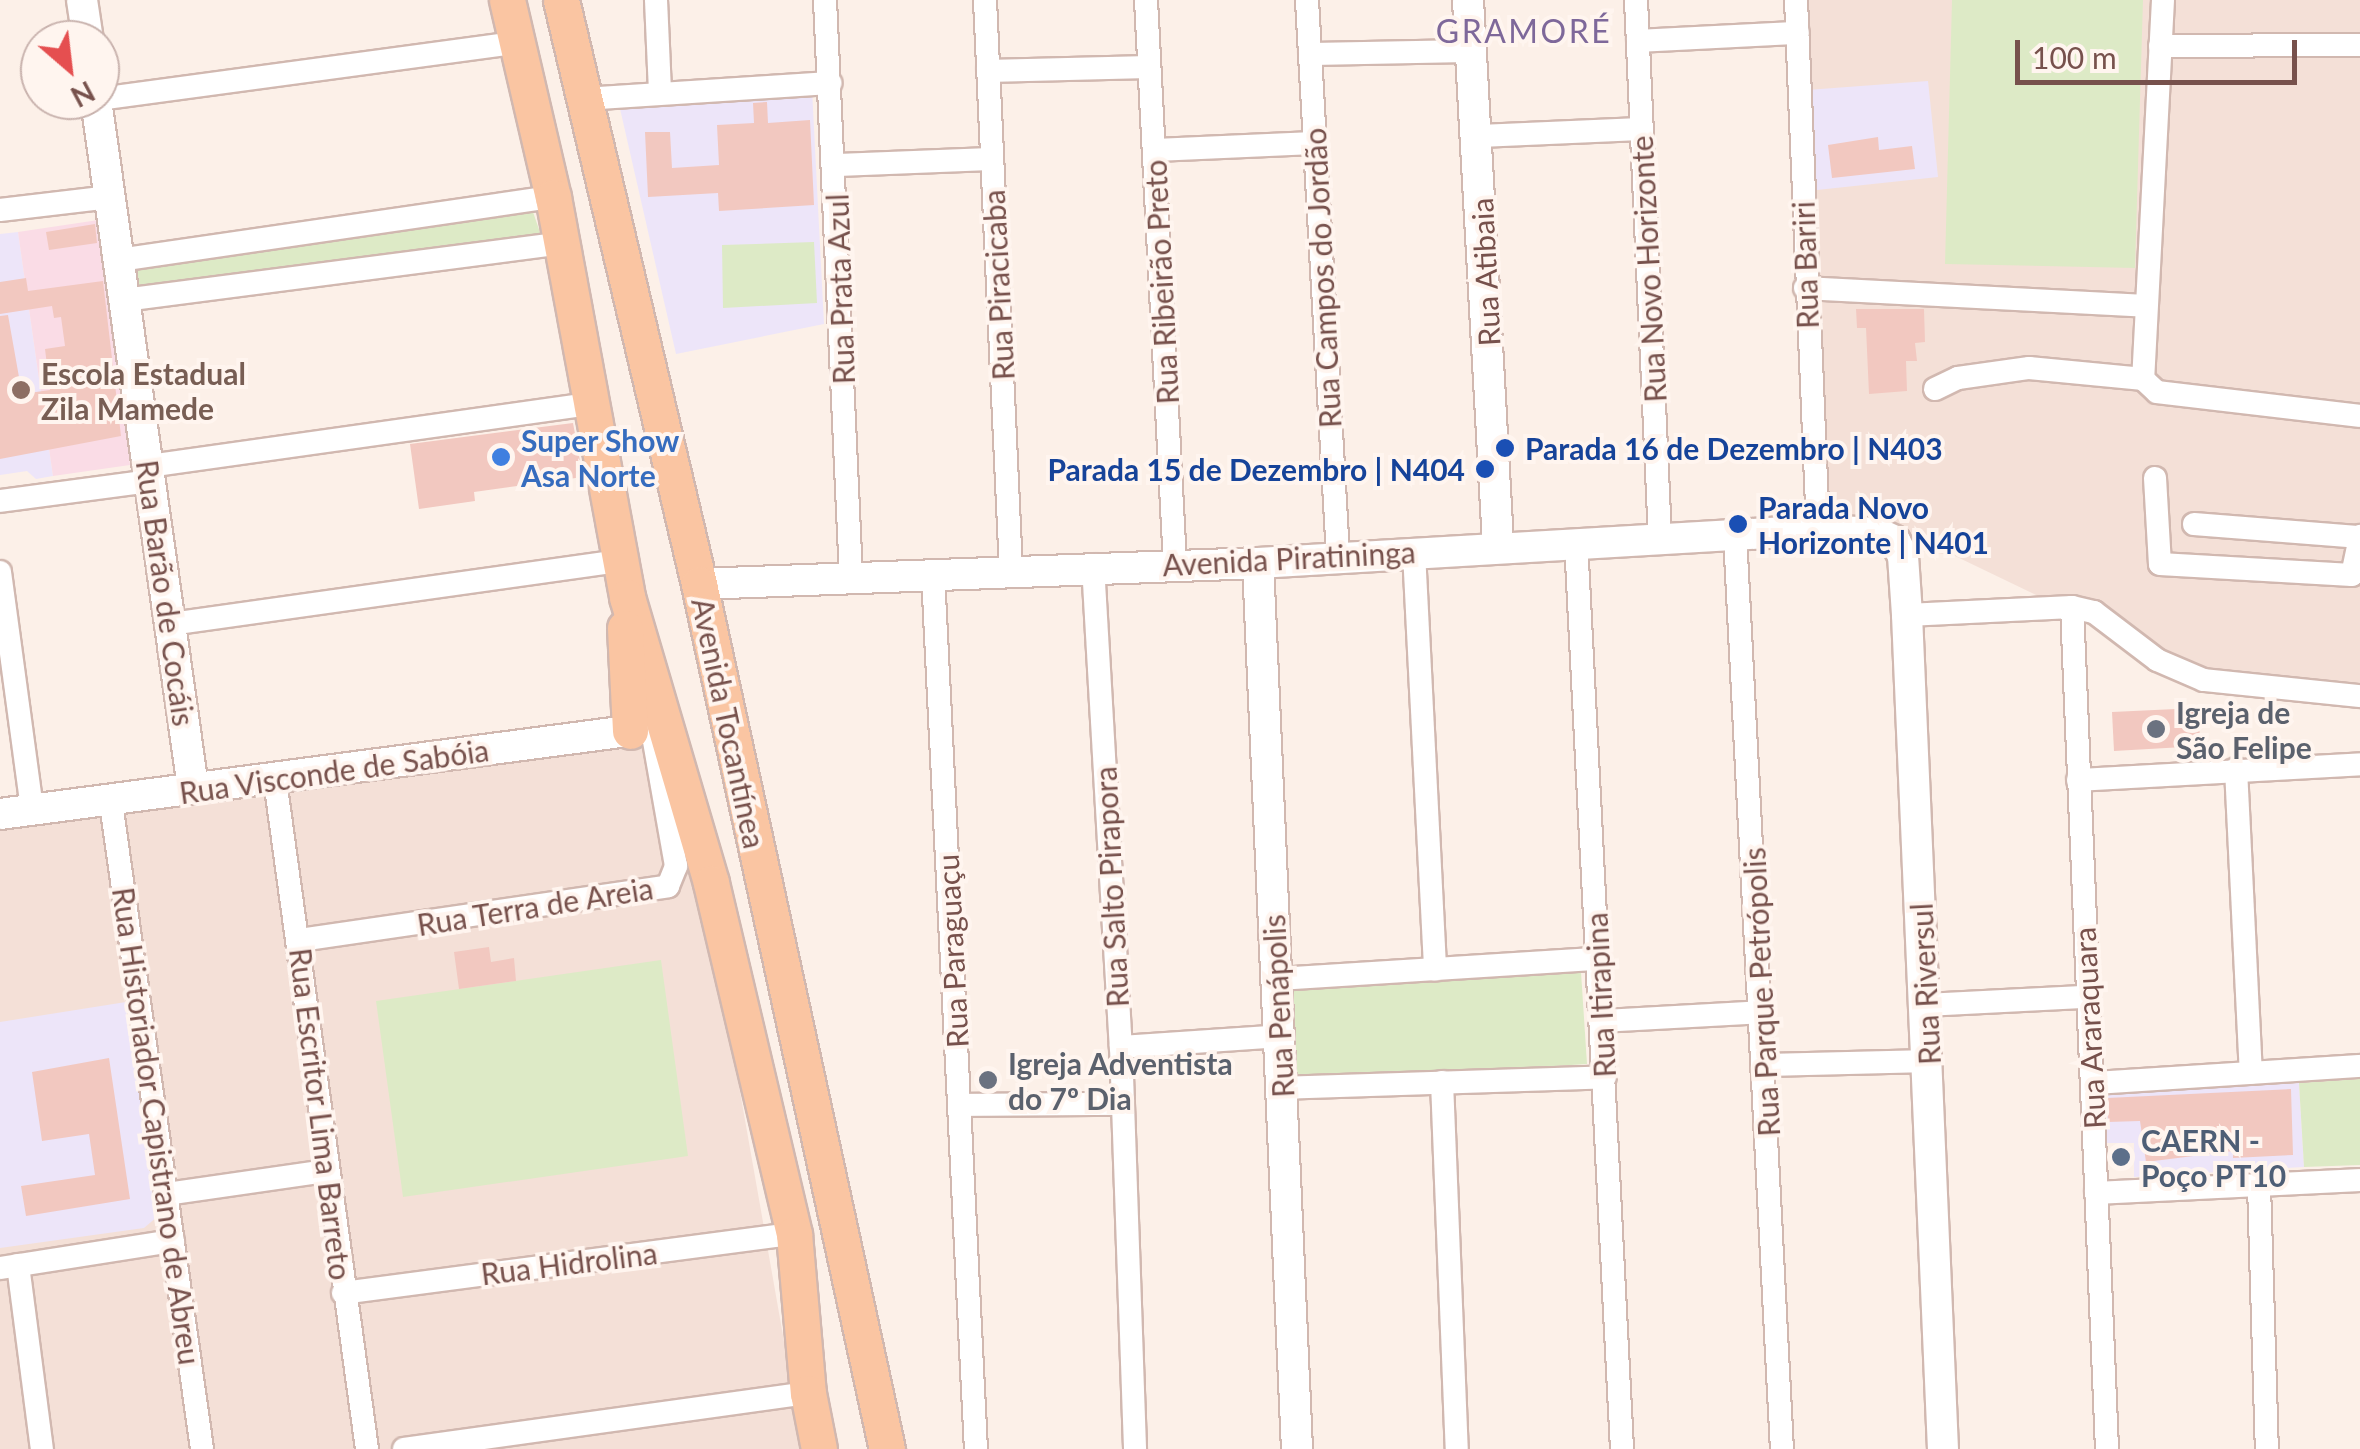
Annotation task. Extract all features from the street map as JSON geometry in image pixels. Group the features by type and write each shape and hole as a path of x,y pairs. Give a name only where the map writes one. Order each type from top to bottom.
{"main road":[{"name":"Avenida Tocantínea","path":"507,0 513,43 553,197 650,728 794,1234 808,1393 820,1449"},
{"name":"Avenida Tocantínea","path":"561,0 699,584 887,1449"}],"street":[{"path":"656,0 660,90"},
{"name":"Rua Prata Azul","path":"825,0 836,166 851,578"},
{"name":"Rua Piracicaba","path":"985,0 1011,571"},
{"name":"Rua Ribeirão Preto","path":"1146,0 1176,564"},
{"name":"Rua Campos do Jordão","path":"1307,0 1338,556"},
{"name":"Rua Atibaia","path":"1468,0 1479,136 1498,544"},
{"name":"Rua Novo Horizonte","path":"1636,0 1660,538"},
{"name":"Rua Bariri","path":"1796,0 1818,530"},
{"path":"2150,386 2145,306 2163,0"},
{"path":"1638,40 1798,32"},
{"path":"120,96 513,43"},
{"path":"2160,46 2360,44"},
{"path":"1310,54 1470,51"},
{"path":"988,72 1148,67"},
{"path":"583,100 660,90 830,83"},
{"name":"Rua Barão de Cocáis","path":"101,120 193,788"},
{"path":"1479,136 1641,129"},
{"path":"1154,150 1314,143"},
{"path":"836,166 992,159"},
{"path":"0,210 110,197"},
{"path":"119,260 553,197"},
{"path":"124,300 562,244"},
{"path":"1805,288 2145,306"},
{"path":"1935,390 1958,378 2029,368 2360,416"},
{"path":"0,501 149,473 590,404"},
{"path":"2155,478 2160,564 2352,575 2360,536 2194,524"},
{"name":"Avenida Piratininga","path":"699,584 1093,566 1258,563 1498,544 1818,530 1878,534"},
{"name":"Rua Riversul","path":"1878,534 1902,547 1907,615 1943,1449"},
{"name":"Rua Parque Petrópolis","path":"1734,535 1767,1066 1782,1449"},
{"name":"Rua Itirapina","path":"1576,542 1622,1449"},
{"path":"1414,552 1436,969"},
{"path":"170,624 620,561"},
{"name":"Rua Penápolis","path":"1258,563 1282,1036 1297,1449"},
{"name":"Rua Salto Pirapora","path":"1093,566 1121,1047 1135,1449"},
{"path":"0,572 32,810"},
{"name":"Rua Paraguaçu","path":"933,574 976,1449"},
{"path":"1907,615 2072,607 2094,612 2157,660 2204,680 2360,696"},
{"name":"Rua Araraquara","path":"2072,607 2108,1449"},
{"name":"Rua Visconde de Sabóia","path":"0,814 111,803 193,788 650,728"},
{"name":"Rua Terra de Areia","path":"300,940 668,886 676,866 650,728"},
{"path":"2078,780 2360,764"},
{"path":"2236,769 2250,1072"},
{"name":"Rua Escritor Lima Barreto","path":"275,780 300,940 326,1171 366,1449"},
{"name":"Rua Historiador Capistrano de Abreu","path":"111,803 202,1449"},
{"path":"1277,979 1598,958"},
{"path":"1926,1005 2086,997"},
{"path":"1602,1021 1763,1012"},
{"path":"1121,1047 1282,1036"},
{"path":"1767,1066 1929,1062"},
{"path":"2094,1083 2360,1066"},
{"path":"1282,1088 1605,1076"},
{"path":"1442,1082 1458,1449"},
{"path":"960,1104 1120,1104"},
{"path":"166,1194 326,1171"},
{"path":"2096,1194 2360,1180"},
{"path":"2258,1185 2268,1449"},
{"name":"Rua Hidrolina","path":"343,1292 794,1234"},
{"path":"42,1449 9,1266 173,1241"},
{"path":"404,1449 808,1393"}],"shaded area":[{"path":"1800,0 2360,0 2360,702 2239,693 1953,555 1822,540"},
{"path":"1928,81 1938,177 1817,190 1807,90"},
{"path":"812,89 824,324 676,354 618,100"},
{"path":"105,219 130,465 53,476 18,232"},
{"name":"Escola Estadual Zila Mamede","path":"18,232 53,476 36,479 27,471 0,475 0,234"},
{"path":"650,714 727,1018 803,1449 0,1449 0,806"},
{"path":"126,1002 158,1216 144,1228 0,1248 0,1022"},
{"path":"2299,1083 2304,1167 2134,1177 2134,1143 2107,1143 2107,1093"}],"green space":[{"path":"1952,0 2143,0 2135,268 1945,264"},
{"path":"533,212 542,238 137,293 132,263"},
{"path":"814,242 817,303 723,308 722,245"},
{"path":"661,960 688,1156 403,1197 376,1001"},
{"path":"1581,972 1587,1064 1290,1083 1285,991"},
{"path":"2360,1079 2360,1165 2304,1167 2299,1083"}],"building":[{"path":"767,102 768,123 810,120 814,205 719,211 718,193 648,197 645,132 670,132 672,168 719,165 717,125 754,123 753,103"},
{"path":"1878,137 1879,150 1912,146 1915,169 1832,178 1828,145"},
{"path":"95,224 97,243 49,250 46,232"},
{"path":"26,278 28,291 103,281 121,436 0,459 0,316 8,315 22,394 50,390 45,349 65,346 61,317 54,318 52,306 0,314 0,282"},
{"path":"1856,309 1924,309 1925,342 1915,343 1917,361 1906,361 1907,391 1869,394 1866,328 1857,328"},
{"name":"Super Show Asa Norte","path":"573,423 583,477 474,492 475,501 419,509 410,444"},
{"name":"Igreja de São Felipe","path":"2197,708 2201,746 2114,751 2112,712"},
{"path":"489,947 491,962 514,958 516,981 459,989 454,952"},
{"path":"109,1058 130,1199 26,1216 21,1186 95,1175 89,1134 42,1141 32,1072"},
{"path":"2291,1089 2293,1155 2233,1158 2233,1151 2146,1162 2140,1121 2108,1122 2107,1098"}],"place":[{"name":"Escola Estadual Zila Mamede","path":"21,390"},
{"name":"Parada 16 de Dezembro | N403","path":"1505,448"},
{"name":"Super Show Asa Norte","path":"501,457"},
{"name":"Parada 15 de Dezembro | N404","path":"1485,469"},
{"name":"Parada Novo Horizonte | N401","path":"1738,524"},
{"name":"Igreja de São Felipe","path":"2156,729"},
{"name":"Igreja Adventista do 7º Dia","path":"988,1080"},
{"name":"CAERN - Poço PT10","path":"2121,1157"}],"district":[{"name":"GRAMORÉ","path":"1524,31"}]}
